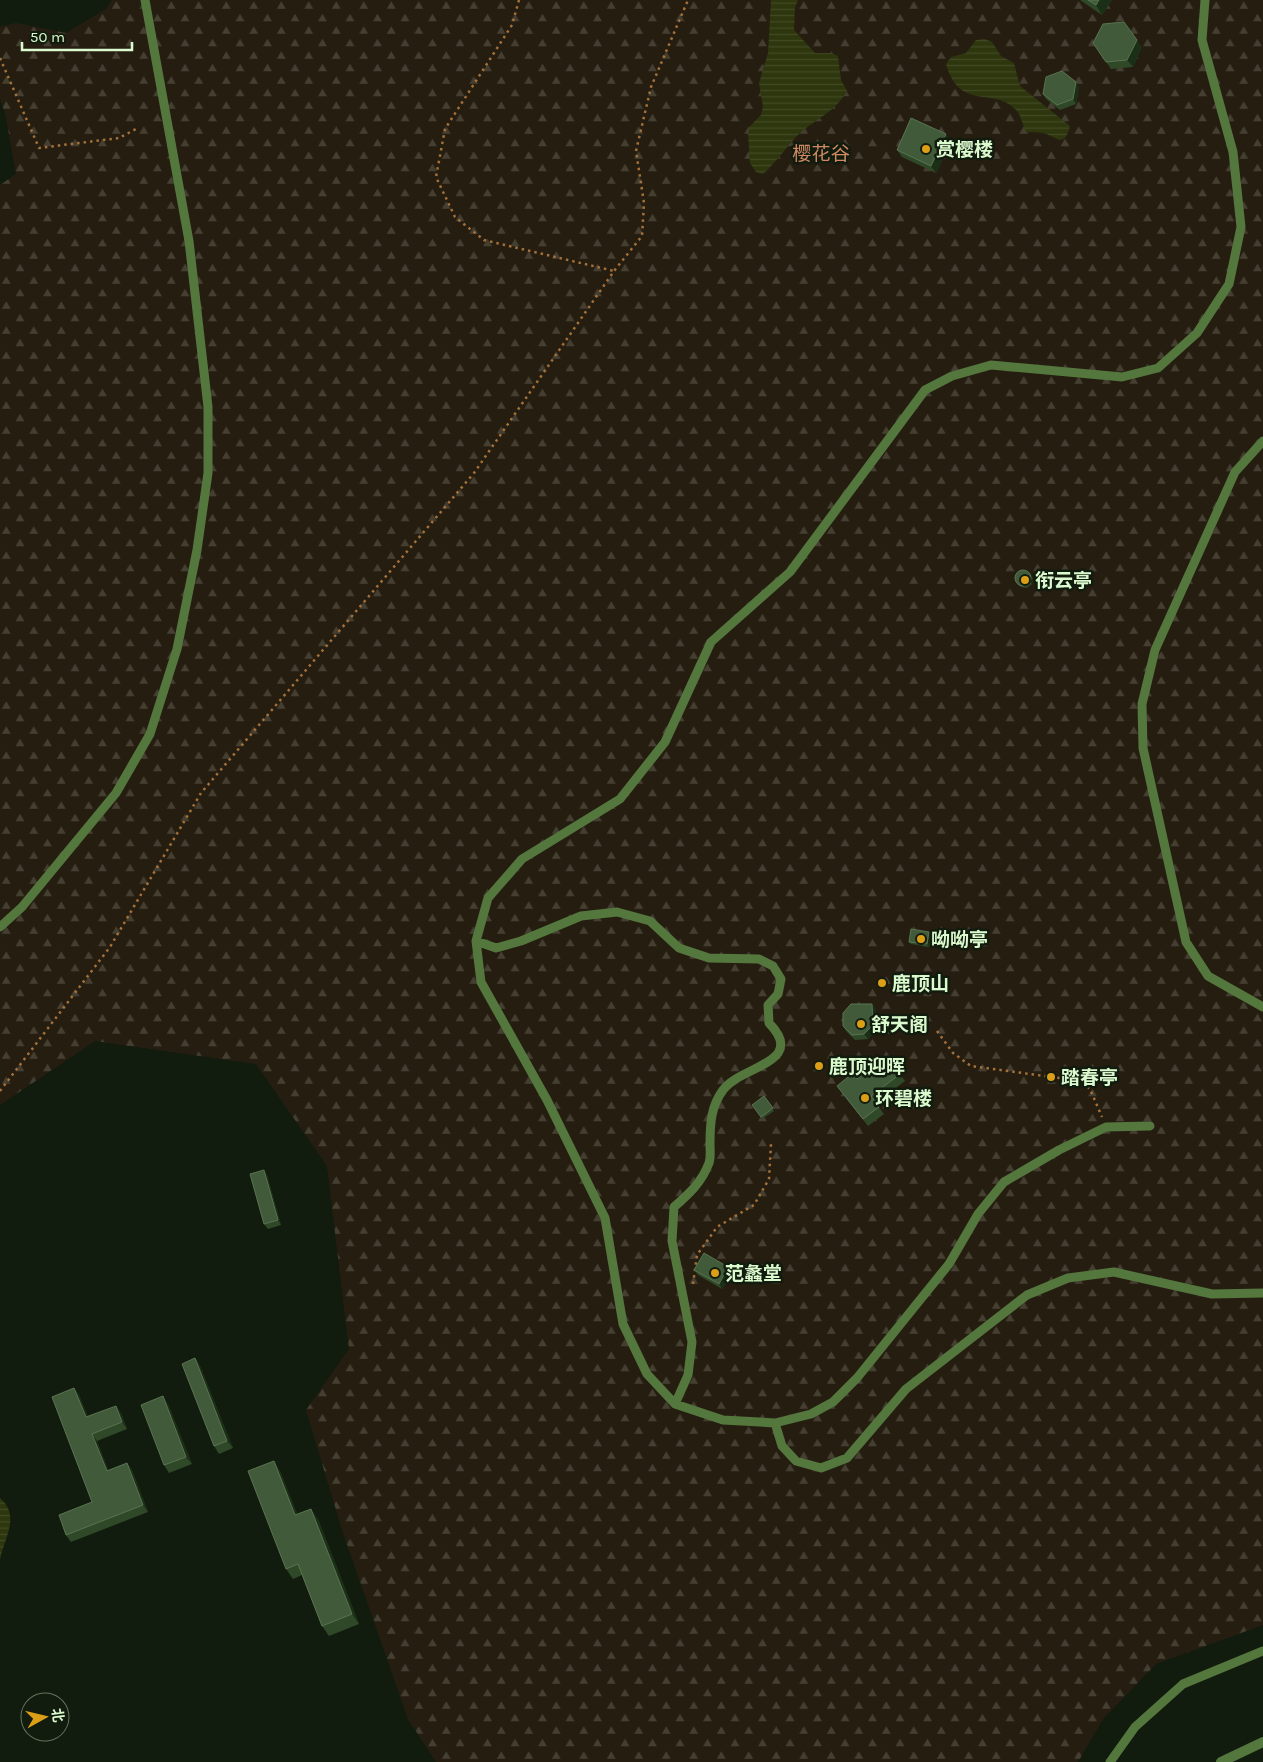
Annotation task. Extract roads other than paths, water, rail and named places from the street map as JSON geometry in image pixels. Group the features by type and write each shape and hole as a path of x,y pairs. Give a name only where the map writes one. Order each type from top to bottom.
{"street":[{"path":"1221,1762 1263,1742"}],"lane":[{"path":"0,928 22,907 116,793 150,734 178,649 197,550 208,473 208,407 189,241 145,0"},
{"path":"1150,1126 1106,1127 1059,1150 1004,1182 978,1214 949,1264 857,1378 833,1402 810,1414 775,1423 723,1420 675,1404 647,1374 623,1324 605,1218 547,1100 481,982 476,941 488,898 522,859 620,799 665,742 711,642 790,572 926,390 952,376 991,365 1122,377 1158,368 1197,333 1228,284 1241,227 1233,152 1202,40 1205,0"},
{"path":"1263,441 1235,472 1155,650 1142,704 1143,748 1186,942 1208,976 1263,1007"},
{"path":"476,941 496,948 521,942 581,916 617,912 650,921 679,948 709,958 760,959 773,966 781,979 778,994 768,1005 769,1023 778,1033 781,1047 776,1058 729,1081 715,1101 710,1124 710,1161 697,1187 674,1207 672,1241 692,1342 688,1375 675,1404"},
{"path":"775,1423 782,1446 796,1461 821,1468 847,1458 906,1389 1027,1295 1068,1278 1114,1272 1212,1294 1263,1294"},
{"path":"1110,1762 1135,1727 1183,1684 1263,1651"}],"place":[{"name":"赏樱楼","path":"926,149"},
{"name":"衔云亭","path":"1025,580"},
{"name":"呦呦亭","path":"921,939"},
{"name":"鹿顶山","path":"882,983"},
{"name":"舒天阁","path":"861,1024"},
{"name":"鹿顶迎晖","path":"819,1066"},
{"name":"踏春亭","path":"1051,1077"},
{"name":"环碧楼","path":"865,1098"},
{"name":"范蠡堂","path":"715,1273"}],"park label":[{"name":"樱花谷","path":"821,153"}]}
